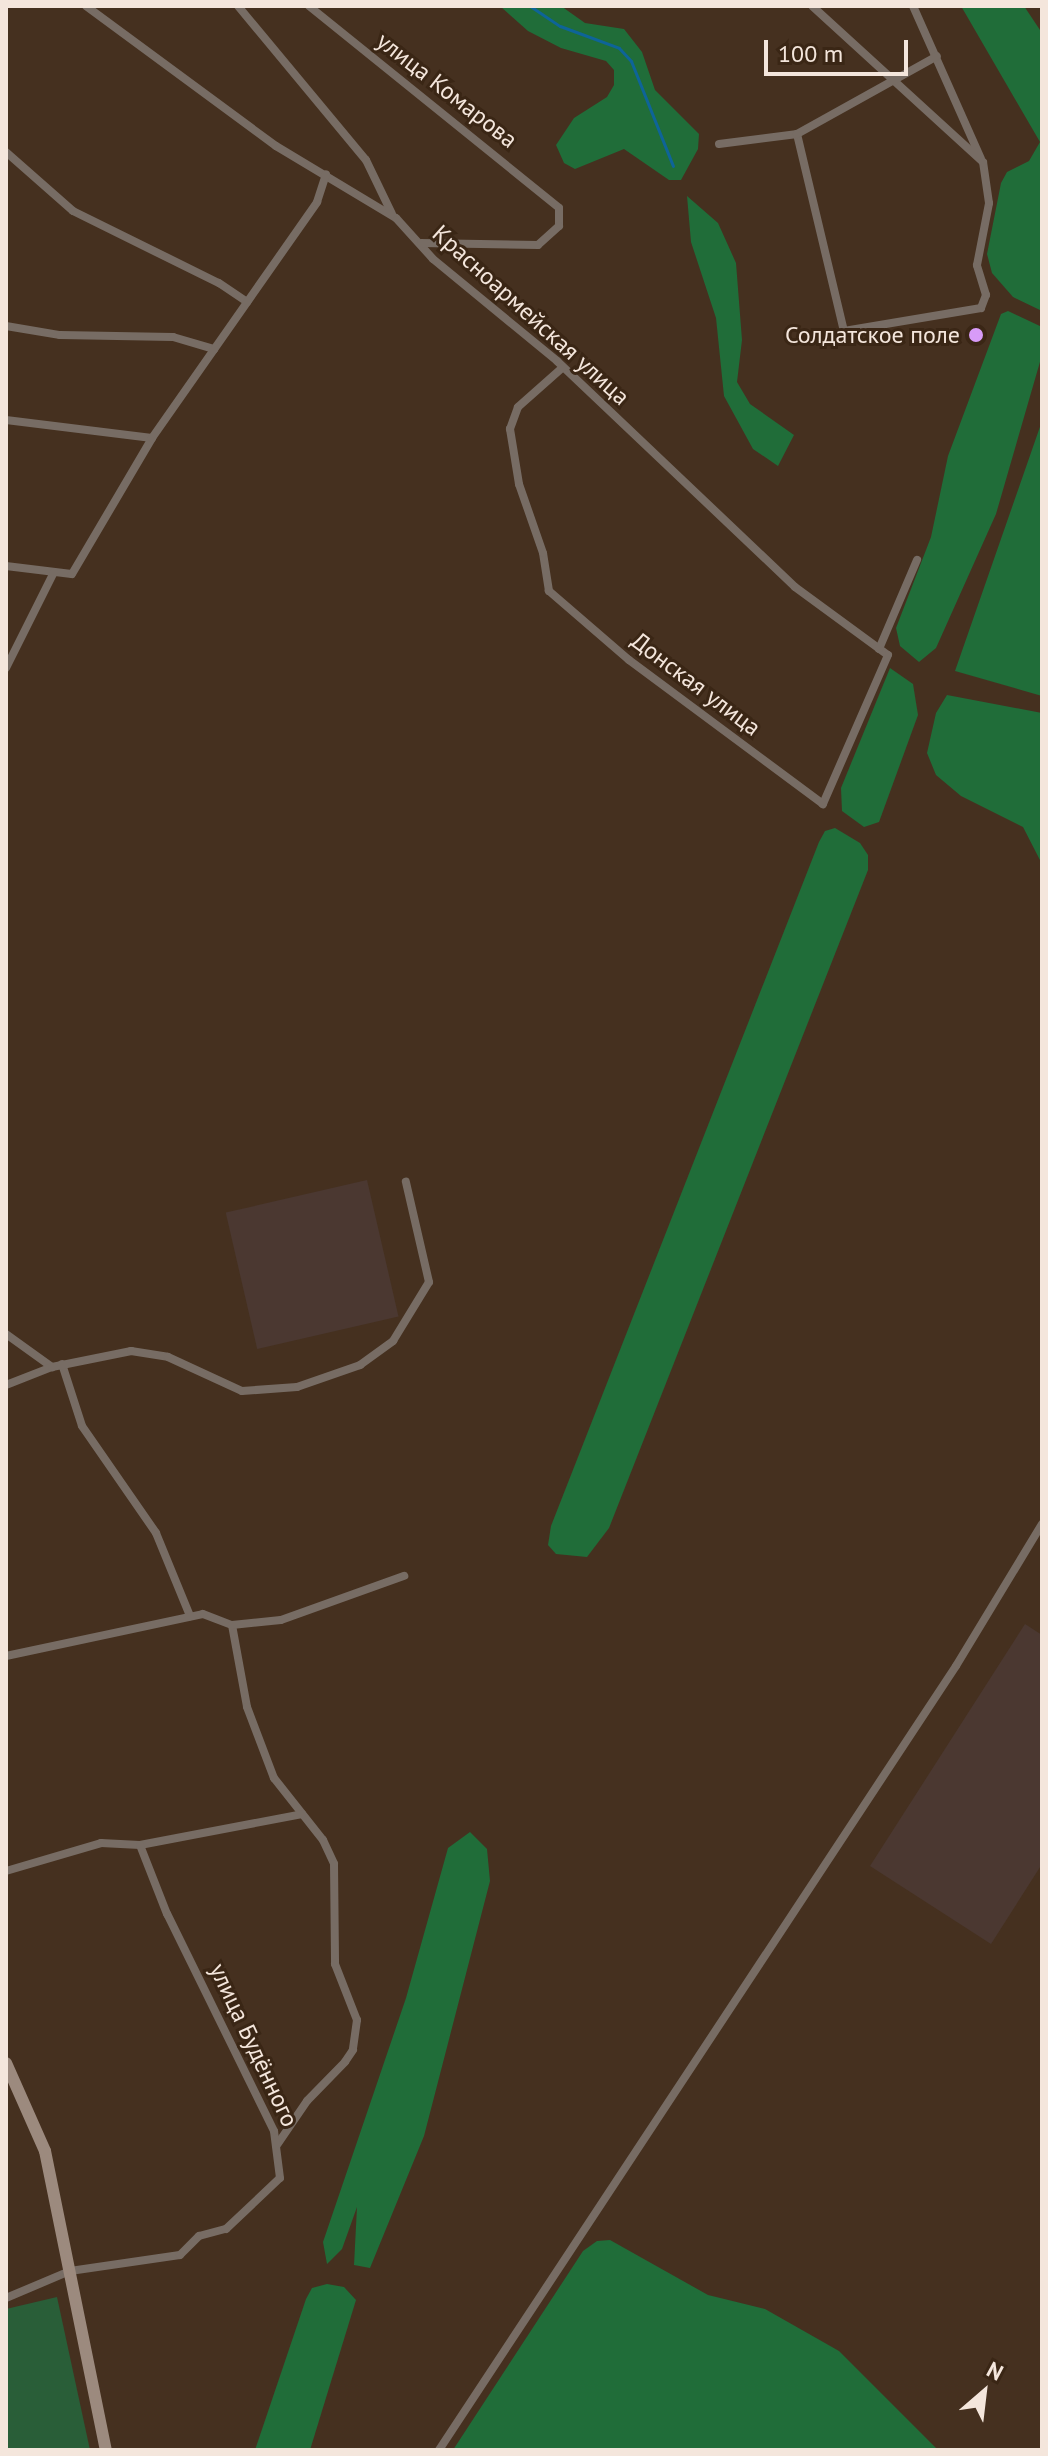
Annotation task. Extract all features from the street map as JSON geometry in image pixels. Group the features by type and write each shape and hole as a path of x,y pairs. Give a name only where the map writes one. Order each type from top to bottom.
{"main road":[{"path":"6,2063 45,2151 106,2450"}],"street":[{"name":"Красноармейская улица","path":"86,6 276,146 392,215 563,367 795,587 888,655"},
{"path":"238,6 366,160 392,215"},
{"name":"улица Комарова","path":"309,6 559,208 559,226 538,245 421,243"},
{"path":"812,6 983,162"},
{"path":"797,134 838,325 852,333 981,308 986,295 977,265 989,203 983,162 913,6"},
{"path":"719,144 797,134 894,83 937,56"},
{"path":"6,152 73,211 219,283 247,302"},
{"path":"6,566 72,574 152,438 317,202 326,174"},
{"path":"6,326 60,335 173,337 214,349"},
{"name":"Донская улица","path":"563,367 518,407 510,429 519,484 543,553 549,591 629,660 823,804 888,655"},
{"path":"6,420 152,438"},
{"path":"879,649 917,560"},
{"path":"6,668 54,572"},
{"path":"6,1385 57,1366 131,1351 168,1357 242,1391 297,1387 360,1365 393,1341 429,1282 406,1182"},
{"path":"6,1334 57,1366 82,1426 156,1533 190,1616"},
{"path":"439,2450 956,1666 1042,1524"},
{"path":"6,1656 190,1616 213,1615 232,1625 316,1611 404,1576"},
{"path":"232,1625 247,1707 274,1778 334,1864 335,1964 357,2020 345,2062 307,2101 277,2145"},
{"path":"6,1871 101,1843 140,1845 302,1814"},
{"name":"улица Будённого","path":"70,2271 168,2260 199,2236 226,2229 280,2178 277,2145 242,2061 167,1914 140,1845"},
{"path":"6,2298 70,2271"}],"shaded area":[{"path":"367,1180 398,1316 257,1349 226,1213"},
{"path":"1025,1624 1042,1635 1042,1864 991,1944 870,1866"}],"green space":[{"path":"500,6 561,6 585,23 624,29 642,52 655,90 699,134 698,149 681,180 669,180 624,149 575,169 564,163 556,145 574,118 607,97 614,85 614,70 606,61 561,48 528,31"},
{"path":"961,6 1024,6 1042,33 1042,311 1013,297 992,273 987,254 1001,183 1007,172 1029,161 1040,142"},
{"path":"687,196 718,223 736,263 742,340 737,382 750,404 794,435 778,466 753,449 724,396 716,318 691,242"},
{"path":"1008,311 1042,327 1042,355 996,514 936,648 919,662 900,646 896,628 931,537 948,456 1001,314"},
{"path":"1042,421 1040,511 1042,696 955,671"},
{"path":"890,668 913,684 918,715 879,822 864,827 842,811 841,788"},
{"path":"947,695 1042,713 1042,864 1023,827 961,796 936,775 927,753 936,713"},
{"path":"835,828 860,843 868,855 868,870 609,1528 587,1557 556,1554 548,1545 551,1526 819,842 825,831"},
{"path":"470,1832 487,1849 490,1881 424,2136 370,2268 354,2265 357,2207 342,2249 327,2264 323,2242 406,1998 448,1848"},
{"path":"610,2240 708,2295 765,2309 839,2351 938,2450 453,2450 583,2251 597,2241"},
{"path":"327,2284 344,2287 356,2300 310,2450 255,2450 306,2299 312,2288"},
{"path":"57,2297 90,2450 6,2450 6,2309"}],"waterway":[{"path":"530,6 560,26 619,48 631,61 673,166"}],"place":[{"name":"Солдатское поле","path":"976,335"}]}
